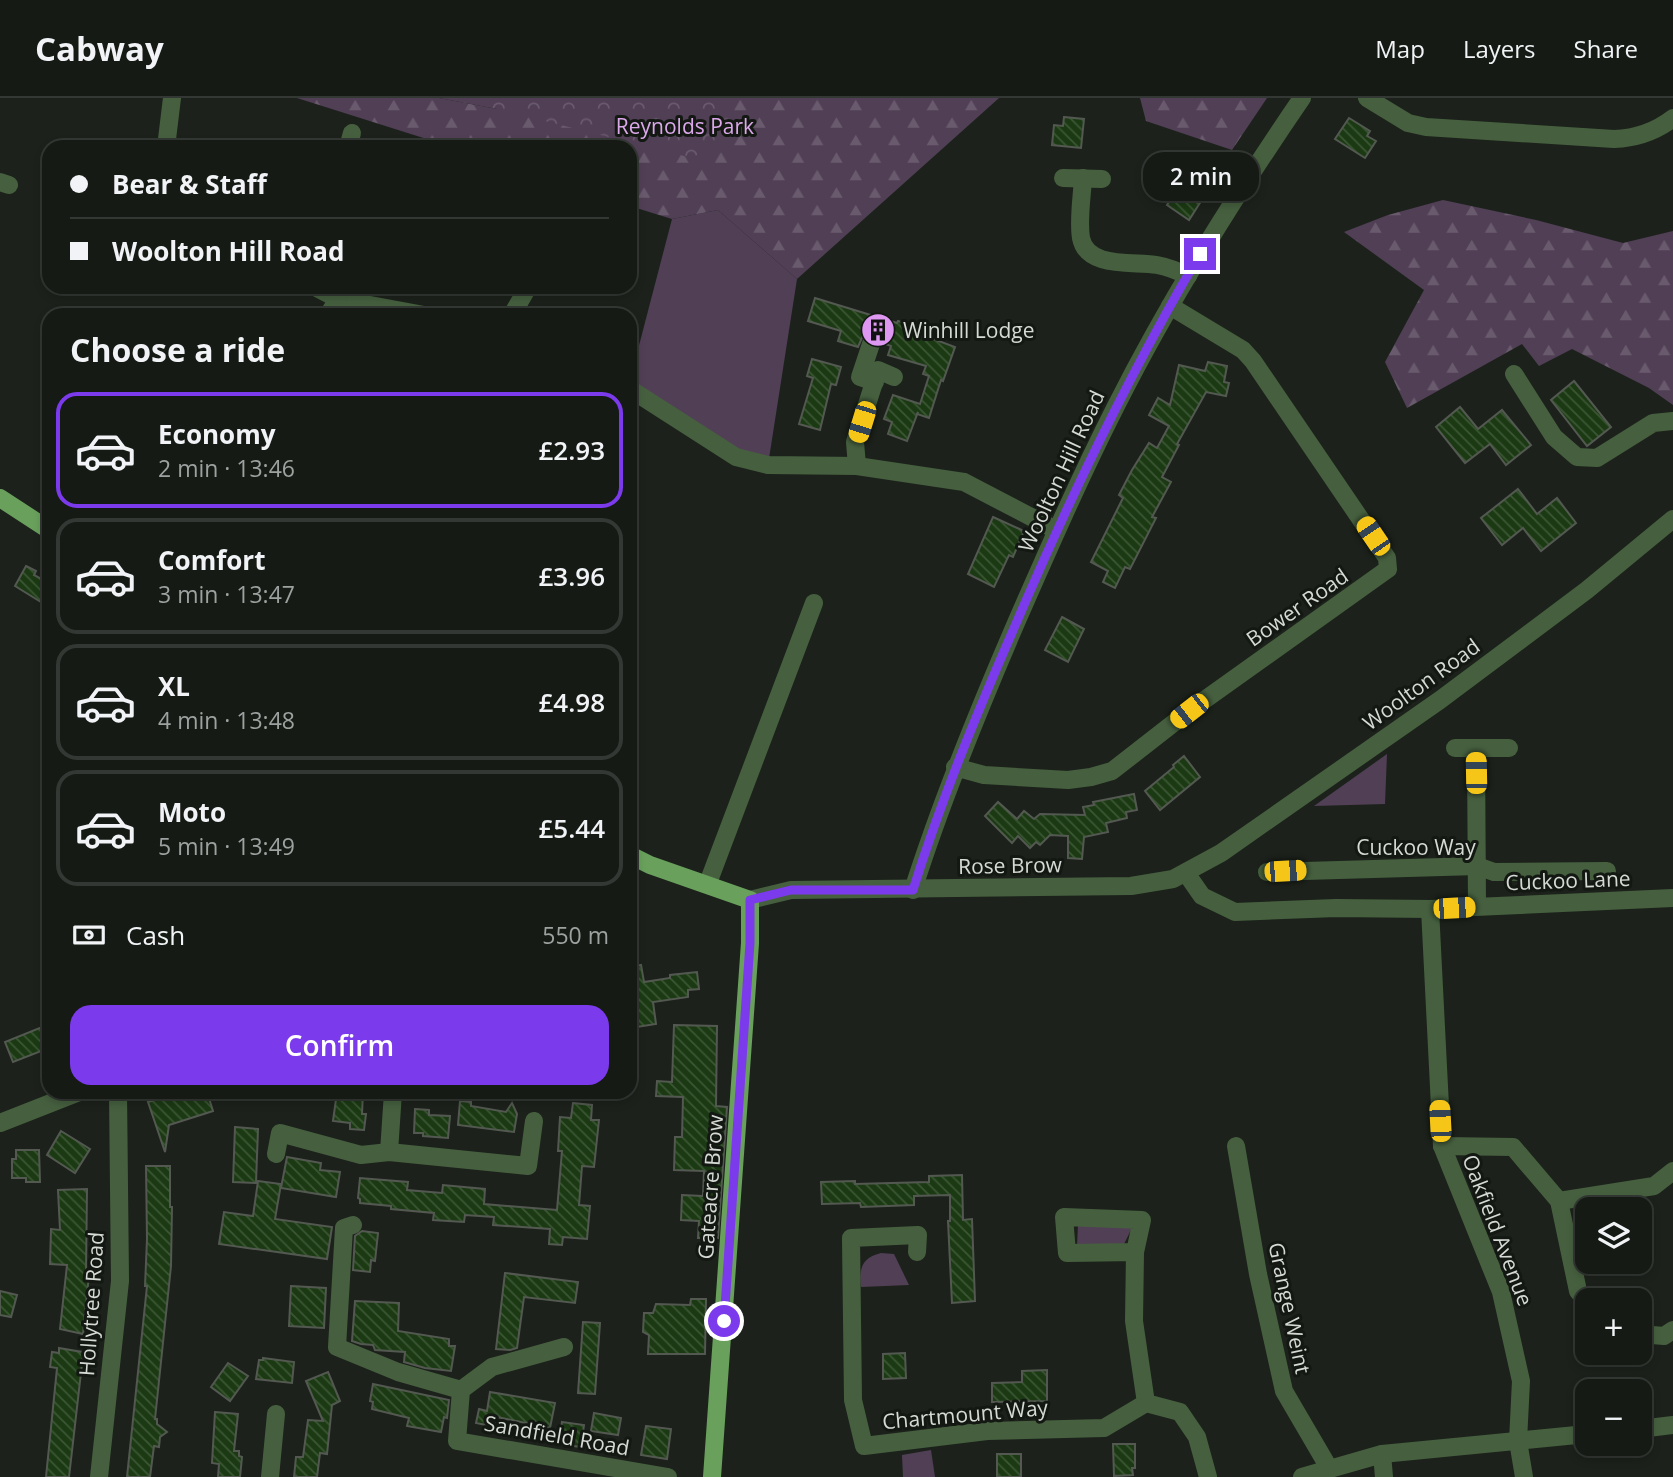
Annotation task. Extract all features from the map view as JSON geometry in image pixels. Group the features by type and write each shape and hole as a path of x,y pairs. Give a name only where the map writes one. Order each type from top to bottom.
{"main road":[{"path":"0,499 42,526"},
{"path":"637,858 750,900"},
{"name":"Gateacre Brow","path":"712,1477 748,971 750,900"}],"street":[{"path":"168,140 172,98"},
{"name":"Woolton Hill Road","path":"913,890 955,767 1056,530 1116,406 1226,211 1301,98"},
{"path":"1367,98 1408,123 1426,127 1623,138 1652,131 1673,118"},
{"path":"1063,178 1102,179"},
{"path":"1083,178 1081,234 1082,242 1090,254 1100,259 1156,265 1188,276"},
{"path":"328,294 338,299 386,308"},
{"path":"332,308 338,299"},
{"name":"Bower Road","path":"955,767 984,775 1068,780 1112,771 1189,711 1388,569 1387,558 1253,361 1243,351 1170,306"},
{"path":"872,341 860,377 875,382"},
{"path":"857,466 855,442 878,370 894,377"},
{"path":"1514,374 1554,436 1577,457 1597,458 1653,423 1673,421"},
{"path":"637,393 736,457 768,465 857,466 964,482 1056,530"},
{"name":"Woolton Road","path":"1186,873 1221,853 1409,723 1587,590 1673,519"},
{"path":"708,883 814,603"},
{"path":"1455,748 1509,748"},
{"path":"1476,750 1477,906"},
{"name":"Cuckoo Way","path":"1267,872 1477,866 1494,872 1607,871"},
{"name":"Rose Brow","path":"750,900 791,890 1131,886 1173,879 1186,873"},
{"name":"Cuckoo Lane","path":"1186,873 1202,896 1234,912 1336,908 1430,909 1673,898"},
{"name":"Oakfield Avenue","path":"1430,909 1442,1146 1501,1292 1521,1381 1518,1441 1524,1477"},
{"path":"0,1123 61,1099"},
{"name":"Hollytree Road","path":"99,1477 120,1281 118,1099"},
{"path":"389,1152 393,1099"},
{"path":"276,1154 272,1130 361,1155 389,1152 528,1166 534,1121"},
{"name":"Grange Weint","path":"1236,1146 1258,1274 1284,1391 1329,1468"},
{"path":"1442,1146 1513,1147 1559,1201 1577,1288"},
{"path":"1559,1201 1654,1185 1673,1171"},
{"path":"353,1225 344,1228 337,1347 398,1372 461,1390 492,1367 564,1347"},
{"name":"Chartmount Way","path":"917,1252 918,1235 851,1238 853,1400 864,1446 986,1431 1104,1428 1146,1403"},
{"path":"1135,1252 1134,1321 1146,1403 1180,1412 1197,1437 1208,1477"},
{"path":"1652,1335 1664,1336 1673,1330"},
{"name":"Sandfield Road","path":"461,1390 457,1440 668,1477"},
{"path":"270,1477 276,1414"},
{"path":"1652,1428 1673,1425"},
{"path":"1302,1477 1382,1454 1575,1435"},
{"path":"1382,1454 1384,1477"}],"green space":[{"path":"297,98 439,98 497,109 733,98 999,98 797,279 718,210 672,219 637,208 637,140 430,140"},
{"name":"Reynolds Park","path":"439,98 737,98 732,119 717,151 688,157 637,144 637,140 620,140 497,109"},
{"path":"1140,98 1267,98 1232,150 1146,121"},
{"path":"1443,200 1536,220 1623,243 1673,231 1673,405 1649,388 1572,349 1539,366 1522,344 1407,408 1385,362 1424,290 1344,232 1388,215"},
{"path":"718,210 797,279 768,465 715,444 637,385 637,353 672,219"},
{"path":"1387,754 1385,804 1314,806"},
{"path":"1078,1225 1133,1226 1123,1246 1077,1246"},
{"path":"881,1253 894,1254 909,1285 861,1287 860,1275 865,1261"},
{"path":"931,1450 935,1477 903,1477 902,1455"}],"building":[{"path":"1064,117 1084,119 1081,148 1052,145 1054,125 1063,126"},
{"path":"1349,118 1370,131 1367,136 1376,141 1365,158 1335,139"},
{"path":"1181,183 1203,198 1189,220 1167,205"},
{"path":"815,298 921,328 920,334 955,347 929,418 917,414 907,441 888,434 892,422 884,419 893,395 920,404 929,376 923,374 926,366 888,355 891,346 883,343 881,334 875,330 864,333 858,347 838,341 841,331 808,321"},
{"path":"812,359 841,367 836,385 831,384 820,430 799,424 813,378 807,376"},
{"path":"1208,362 1227,366 1224,382 1229,383 1226,396 1206,392 1162,477 1171,482 1152,517 1156,518 1130,569 1125,567 1115,588 1103,582 1108,571 1091,562 1123,498 1119,495 1132,470 1149,443 1157,448 1169,426 1149,415 1158,398 1170,405 1179,365 1205,371"},
{"path":"1574,381 1611,427 1587,446 1551,400"},
{"path":"1460,407 1478,429 1502,410 1531,445 1506,465 1490,444 1465,463 1436,427"},
{"path":"1518,489 1537,514 1557,498 1576,523 1541,551 1523,528 1502,545 1481,518"},
{"path":"993,517 1024,531 1013,557 1009,555 994,587 968,574"},
{"path":"26,566 36,571 34,575 42,579 42,603 15,586"},
{"path":"1062,617 1084,629 1068,662 1045,650"},
{"path":"1184,756 1200,777 1160,810 1145,791"},
{"path":"1134,794 1137,810 1126,812 1127,818 1106,823 1108,832 1084,837 1082,859 1068,858 1068,836 1050,835 1040,845 1036,842 1030,848 1018,836 1012,843 985,816 998,802 1017,819 1024,811 1034,819 1040,814 1085,815 1083,807 1094,805 1093,802"},
{"path":"641,965 644,982 697,972 699,989 688,990 688,997 653,1002 656,1024 637,1027 637,966"},
{"path":"674,1025 717,1026 716,1106 727,1107 718,1238 698,1238 699,1221 681,1220 682,1195 703,1196 704,1171 674,1170 675,1137 682,1137 683,1097 656,1096 657,1081 672,1082"},
{"path":"42,1027 42,1051 13,1062 5,1042"},
{"path":"158,1099 209,1099 213,1111 169,1125 165,1152 148,1102"},
{"path":"336,1099 363,1099 362,1114 366,1114 364,1130 350,1129 350,1123 333,1121"},
{"path":"460,1101 471,1102 471,1106 506,1112 512,1103 517,1114 514,1132 458,1125"},
{"path":"573,1103 592,1105 591,1120 599,1120 594,1167 582,1166 579,1205 590,1206 587,1239 563,1237 562,1245 549,1244 550,1229 493,1225 494,1217 465,1215 464,1222 433,1220 434,1213 360,1203 360,1178 408,1182 407,1190 442,1193 443,1185 485,1189 484,1204 557,1210 562,1151 558,1151 560,1117 571,1118"},
{"path":"415,1109 429,1110 429,1115 450,1116 448,1138 414,1133"},
{"path":"235,1127 258,1129 256,1183 233,1182"},
{"path":"61,1131 90,1149 75,1173 47,1155"},
{"path":"16,1150 39,1150 40,1182 12,1178 12,1159 16,1159"},
{"path":"287,1157 321,1163 320,1170 340,1172 336,1197 281,1188"},
{"path":"146,1166 170,1166 171,1266 155,1419 167,1432 160,1437 159,1447 154,1446 150,1477 127,1477 147,1286"},
{"path":"962,1175 963,1220 972,1219 975,1301 952,1303 948,1221 950,1195 914,1196 914,1205 861,1207 860,1203 822,1204 821,1182 929,1182 929,1176"},
{"path":"258,1181 281,1184 275,1219 332,1227 327,1259 219,1244 224,1212 253,1216"},
{"path":"87,1189 86,1274 89,1275 83,1334 60,1329 67,1265 50,1264 51,1229 60,1230 58,1190"},
{"path":"362,1231 378,1233 375,1261 371,1260 370,1272 353,1270 355,1236"},
{"path":"505,1273 578,1282 575,1303 524,1297 517,1348 510,1350 496,1349"},
{"path":"291,1286 326,1288 324,1328 289,1326"},
{"path":"0,1291 17,1295 11,1317 0,1315"},
{"path":"691,1299 706,1299 705,1354 648,1354 649,1335 643,1332 644,1313 653,1313 656,1304 690,1305"},
{"path":"355,1301 399,1303 398,1331 449,1339 449,1346 455,1346 451,1371 404,1362 405,1352 375,1350 373,1345 352,1341"},
{"path":"583,1322 600,1323 595,1394 578,1393"},
{"path":"59,1348 82,1352 83,1355 69,1477 46,1477 57,1368 50,1367 52,1352 59,1353"},
{"path":"905,1353 906,1378 883,1379 883,1354"},
{"path":"263,1358 294,1362 292,1383 256,1379 259,1360"},
{"path":"228,1363 248,1376 230,1401 211,1387"},
{"path":"1047,1370 1047,1401 992,1402 992,1383 1022,1382 1022,1371"},
{"path":"328,1372 340,1401 332,1405 327,1454 320,1453 317,1477 294,1477 296,1457 303,1457 308,1420 323,1421 306,1381"},
{"path":"373,1384 449,1400 447,1418 444,1417 441,1432 407,1426 409,1418 372,1409 373,1402 370,1401"},
{"path":"490,1392 555,1403 550,1428 497,1417 496,1427 476,1423 479,1409 487,1411"},
{"path":"215,1412 238,1414 234,1451 239,1451 239,1456 242,1457 240,1477 218,1477 219,1464 212,1463"},
{"path":"594,1413 621,1418 618,1435 591,1431"},
{"path":"562,1422 584,1425 581,1447 559,1444"},
{"path":"646,1426 671,1429 667,1459 641,1455"},
{"path":"1113,1444 1135,1444 1133,1475 1114,1476"},
{"path":"997,1454 1021,1454 1021,1477 997,1477"}],"place":[{"name":"Winhill Lodge","path":"878,330"}],"route":[{"path":"724,1321 750,943 750,900 791,890 913,890 955,767 1056,530 1116,406 1200,254"}]}
